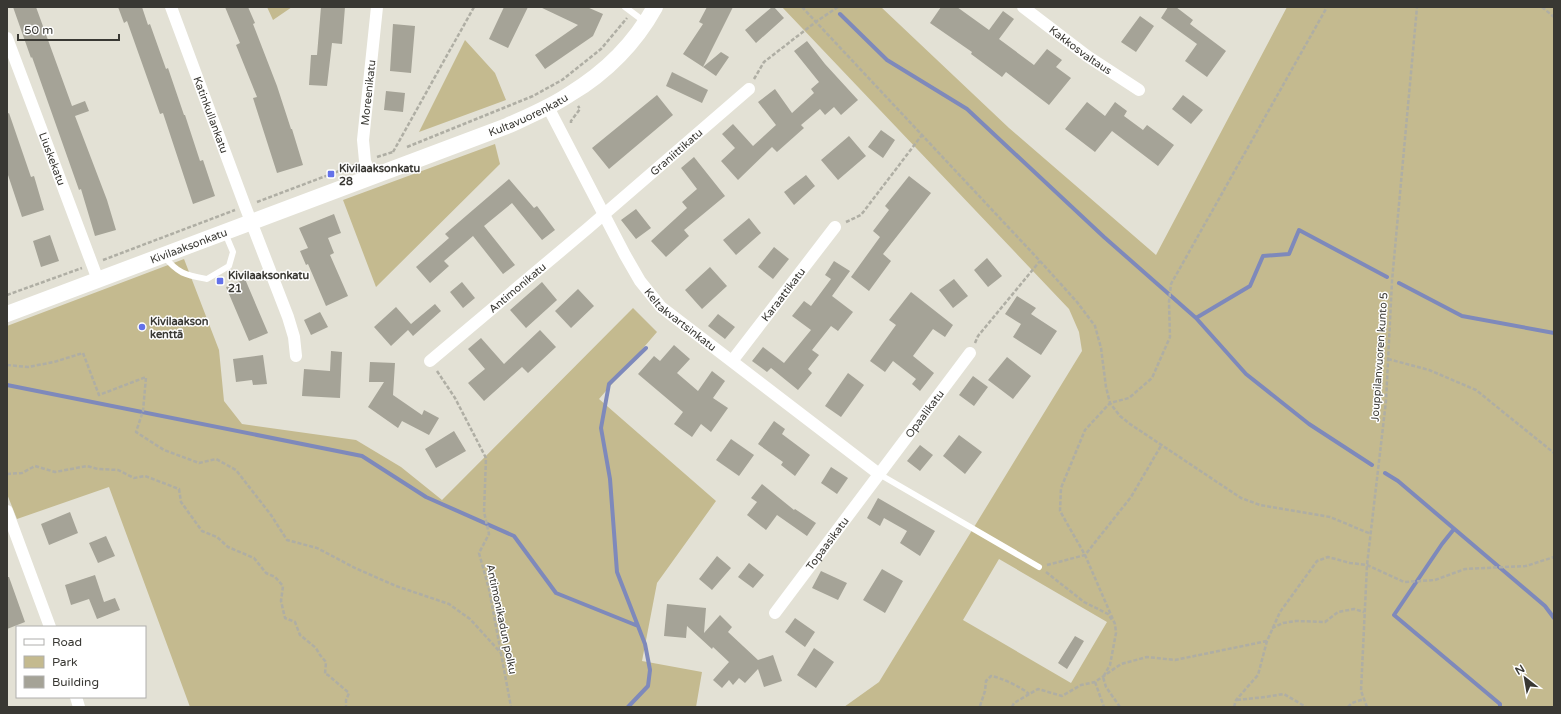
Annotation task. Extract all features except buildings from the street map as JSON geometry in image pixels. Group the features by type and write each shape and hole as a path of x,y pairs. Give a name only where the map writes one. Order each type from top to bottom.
{"street":[{"name":"Katinkullankatu","path":"170,7 288,317 294,337 296,356"},
{"name":"Moreenikatu","path":"371,177 365,161 364,140 377,7"},
{"name":"Kultavuorenkatu","path":"371,177 507,126 548,107 571,94 604,70 625,49 646,23 655,7"},
{"name":"Kakkosvaltaus","path":"1023,7 1087,56 1139,90"},
{"name":"Liuskekatu","path":"7,38 98,280"},
{"name":"Graniittikatu","path":"604,215 749,88"},
{"name":"Keltakvartsinkatu","path":"548,107 624,255 640,281 661,307 879,474"},
{"name":"Kivilaaksonkatu","path":"7,314 371,177"},
{"name":"Antimonikatu","path":"430,361 604,215"},
{"name":"Karaattikatu","path":"732,361 835,227"},
{"name":"Opaalikatu","path":"879,474 970,353"},
{"name":"Topaasikatu","path":"775,613 879,474"},
{"path":"7,511 50,626"}],"lane":[{"path":"625,7 646,23"},
{"path":"163,255 174,268 188,275 207,279 229,266 233,252 225,232"},
{"path":"879,474 1039,567"}],"path":[{"path":"393,152 474,7"},
{"path":"802,7 817,21 1077,302 1095,326 1101,348 1106,387 1110,403 1120,416 1241,498 1260,505 1330,517 1371,534"},
{"path":"749,88 764,62 817,21 838,7"},
{"path":"1120,707 1106,687 1103,677 1110,665 1116,633 1115,624 1085,555 1060,512 1061,488 1085,430 1110,403 1129,398 1152,378 1170,337 1169,302 1172,284 1327,7"},
{"name":"Jouppilanvuoren kunto 5","path":"1367,707 1360,691 1367,565 1386,401 1392,281 1417,7"},
{"path":"1542,7 1554,17"},
{"path":"7,295 365,161 393,152 533,96 562,80 600,49 632,13"},
{"path":"835,227 861,215 922,135"},
{"path":"970,353 978,336 1040,261"},
{"path":"7,365 28,367 54,362 83,352 99,395 146,377 143,411 136,432 164,450 192,461 199,463 216,459 236,470 271,515 287,540 317,548 355,568 396,586 449,604 470,619 501,653"},
{"path":"1388,359 1429,370 1476,390 1554,453"},
{"name":"Antimonikadun polku","path":"430,361 455,398 486,458 484,512 489,534 479,553 489,589 511,707"},
{"path":"1039,567 1085,555 1131,497 1162,444"},
{"path":"7,474 22,473 35,466 55,472 88,466 98,469 118,470 134,478 145,476 179,489 181,502 202,532 217,537 228,547 254,558 266,573 275,577 283,586 281,601 285,618 295,622 300,635 316,648 326,662 325,674 349,693 346,700 346,707"},
{"path":"1234,707 1236,700 1258,675 1267,641 1280,612 1317,561 1328,557 1350,563 1367,565 1404,582 1435,580 1465,569 1526,566 1554,557"},
{"path":"1039,567 1084,602 1108,614 1115,624"},
{"path":"1272,628 1296,621 1326,622 1338,612 1354,609 1364,612"},
{"path":"1012,707 1014,703 1038,689 1062,696 1081,685 1095,682 1121,664 1147,657 1175,660 1267,641"},
{"path":"980,706 985,691 986,681 991,676 998,677 1023,689 1029,694"},
{"path":"1095,682 1104,707"},
{"path":"1236,700 1284,694 1306,707"},
{"path":"1348,707 1352,703 1364,699"}],"green space":[{"path":"267,7 292,7 273,20"},
{"path":"782,7 881,7 1009,128 1156,255 1287,7 1554,7 1554,707 844,707 879,682 1082,351 1079,332 1069,309","holes":["999,559 1107,622 1071,683 963,620"]},
{"path":"465,40 495,73 506,100 419,132"},
{"path":"495,144 500,164 376,287 343,200"},
{"path":"184,259 219,350 224,401 242,424 356,440 401,467 442,500 633,308 657,332 599,399 716,501 657,583 642,661 702,672 696,707 190,707 109,487 17,519 7,494 7,326"}],"waterway":[{"path":"840,14 887,60 967,109 1104,237 1196,318 1246,374 1309,424 1372,465"},
{"path":"1196,318 1250,286 1263,256 1289,254 1299,230 1387,277"},
{"path":"1399,283 1462,316 1554,333"},
{"path":"628,707 648,686 650,670 645,644 617,572 610,479 601,428 609,384 646,348"},
{"path":"7,385 362,456 426,497 514,536 556,593 638,626"},
{"path":"1385,473 1398,481 1545,606 1554,618"},
{"path":"1454,529 1442,544 1394,615 1500,704 1500,707"}],"place":[{"name":"Kivilaaksonkatu 28","path":"331,174"},
{"name":"Kivilaaksonkatu 21","path":"220,281"},
{"name":"Kivilaakson kenttä","path":"142,327"}]}
